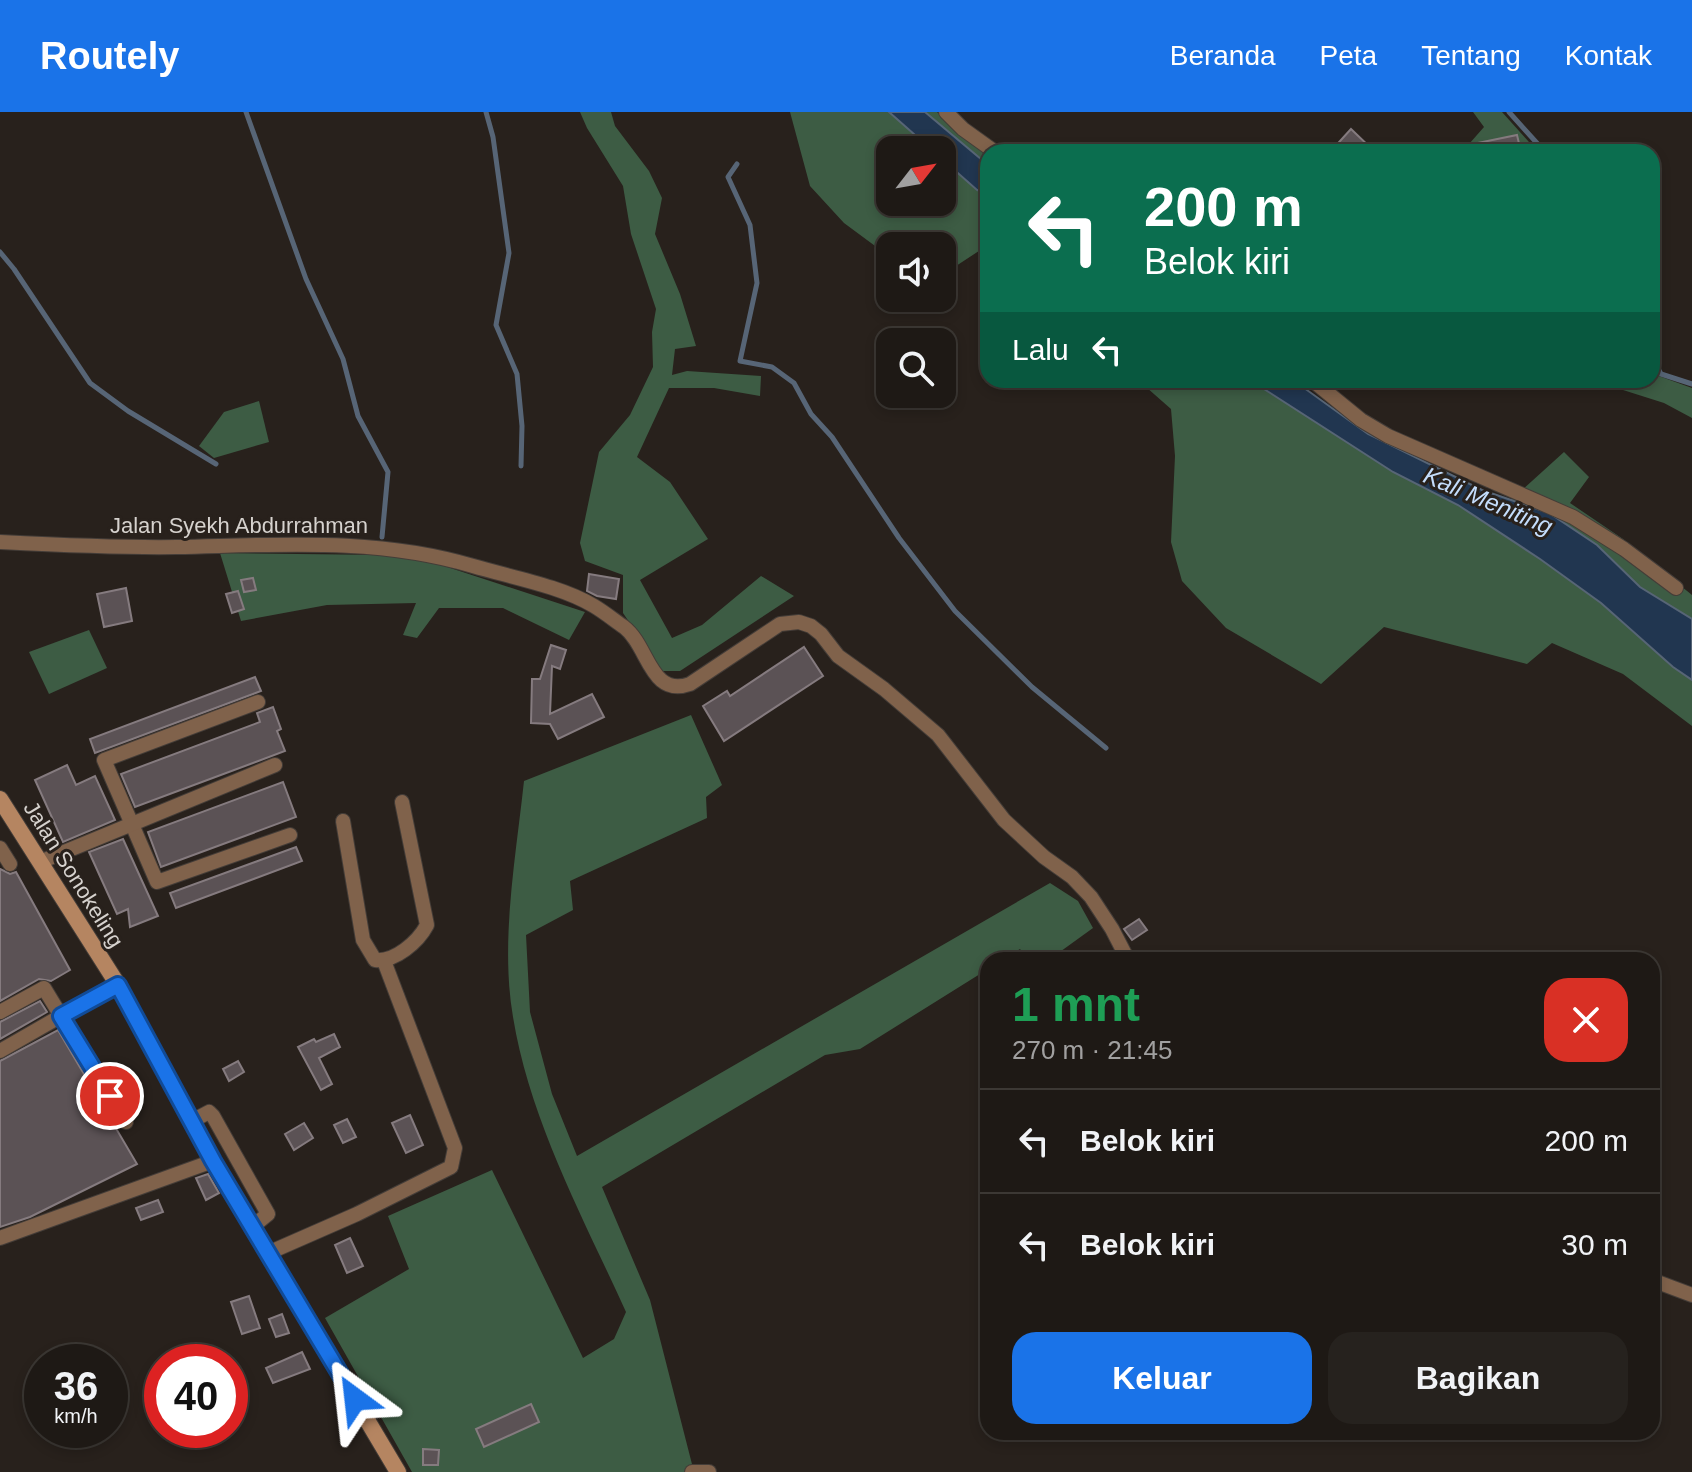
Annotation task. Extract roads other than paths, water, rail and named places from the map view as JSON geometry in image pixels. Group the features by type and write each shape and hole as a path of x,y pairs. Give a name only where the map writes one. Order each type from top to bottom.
{"street":[{"path":"946,112 984,144"},
{"path":"1322,388 1361,420 1388,436 1573,517 1624,549 1676,588"},
{"name":"Jalan Syekh Abdurrahman","path":"0,542 164,547 345,544 447,558 555,590 593,605 634,636 658,679 676,687 690,684 780,624 805,624 821,634 846,663 884,689 938,735 1004,820 1091,897 1124,952"},
{"path":"258,702 104,760 157,882 290,835"},
{"path":"40,862 275,765"},
{"name":"Jalan Sonokeling","path":"0,799 5,819 40,862 118,985 213,1161 398,1472"},
{"path":"343,821 363,940 375,960 384,961 421,937 427,925 402,802"},
{"path":"0,848 10,864"},
{"path":"268,1253 357,1214 451,1167 455,1148 384,961"},
{"path":"0,1051 118,985"},
{"path":"0,1012 44,988 126,1122"},
{"path":"192,1121 209,1112 213,1116 268,1214 252,1227"},
{"path":"0,1238 213,1161"},
{"path":"1660,1283 1692,1295"},
{"path":"692,1472 709,1472"}],"water":[{"path":"889,112 925,112 954,136 916,136"},
{"path":"956,138 980,158 980,191 956,171"},
{"name":"Kali Meniting","path":"1262,388 1304,388 1368,434 1482,490 1549,513 1597,545 1640,587 1692,619 1692,680 1601,603 1540,559 1458,505 1393,472"}],"waterway":[{"path":"246,112 306,279 343,359 358,416 388,472 382,537"},
{"path":"486,112 493,137 509,253 496,325 517,374 522,426 521,466"},
{"path":"1509,112 1538,144"},
{"path":"737,164 728,177 750,225 757,283 740,361 772,367 794,383 811,414 832,437 899,538 955,611 1032,687 1106,748"},
{"path":"0,252 90,383 128,411 216,464"},
{"path":"1660,372 1692,384"}]}
